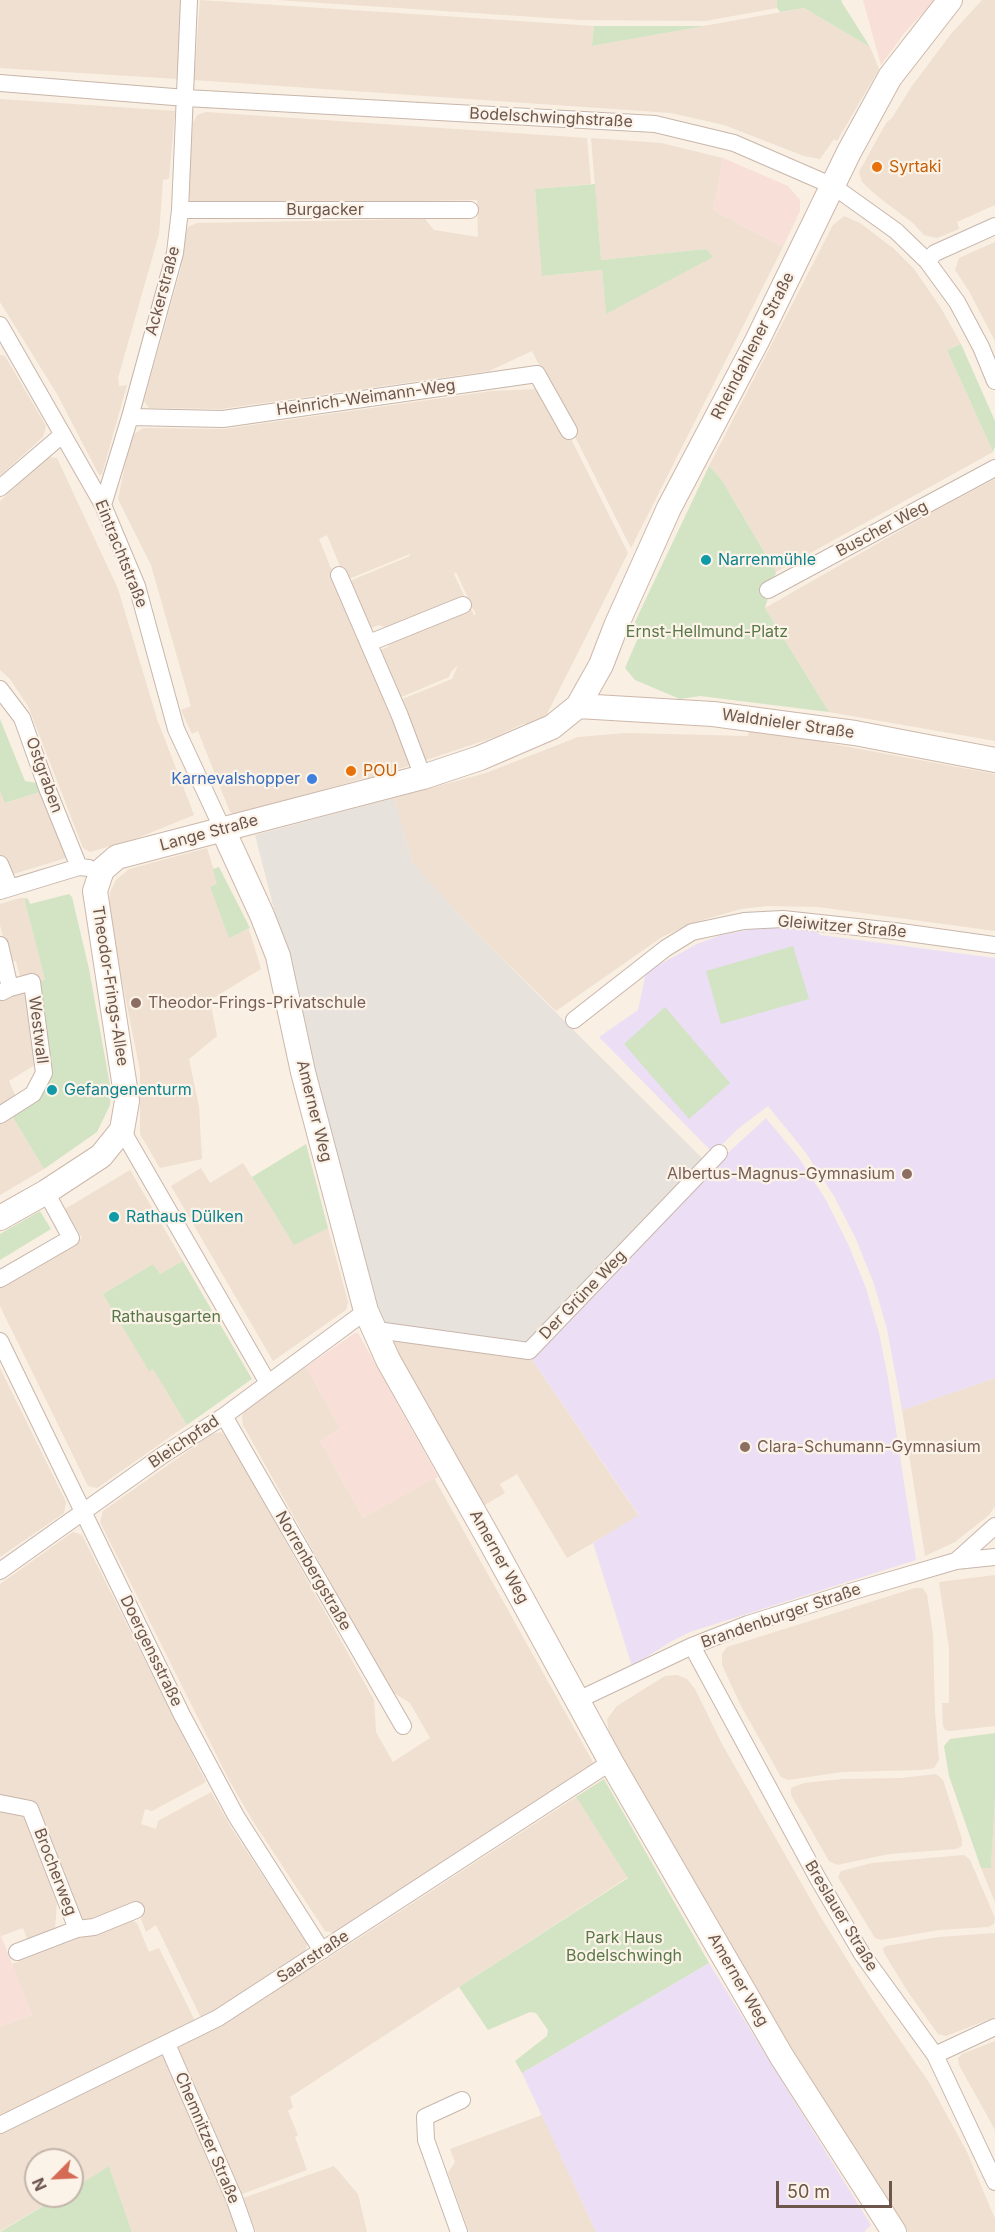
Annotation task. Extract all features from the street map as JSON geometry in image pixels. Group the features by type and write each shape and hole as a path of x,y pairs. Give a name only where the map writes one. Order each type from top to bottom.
{"main road":[{"name":"Rheindahlener Straße","path":"578,706 601,665 669,508 757,341 849,152 890,77 950,0"},
{"name":"Waldnieler Straße","path":"578,706 713,714 855,733 995,760"},
{"name":"Lange Straße","path":"91,868 117,857 423,777 480,758 552,727 578,706"},
{"name":"Amerner Weg","path":"223,830 278,956 303,1072 366,1311 376,1335 611,1762 782,2056 892,2231"},
{"name":"Theodor-Frings-Allee","path":"0,1218 46,1192 101,1156 122,1130 127,1101 91,868"}],"street":[{"name":"Ackerstraße","path":"103,505 176,253 186,98 189,0"},
{"name":"Bodelschwinghstraße","path":"0,83 186,98 655,124 734,143 833,186 896,231 927,261 957,302 981,347 995,381"},
{"name":"Burgacker","path":"180,210 470,210"},
{"path":"927,261 935,253 995,226"},
{"name":"Eintrachtstraße","path":"0,325 6,345 103,505 137,586 176,729 223,830"},
{"name":"Heinrich-Weimann-Weg","path":"130,417 223,419 537,374 569,431"},
{"path":"0,488 62,435"},
{"name":"Buscher Weg","path":"768,590 995,468"},
{"path":"339,575 400,716 423,777"},
{"path":"369,643 463,605"},
{"name":"Ostgraben","path":"0,689 22,718 91,868"},
{"path":"0,864 5,890"},
{"name":"Lange Straße","path":"5,890 91,868"},
{"name":"Gleiwitzer Straße","path":"574,1020 666,948 692,932 744,921 783,919 995,945"},
{"path":"0,945 5,990"},
{"name":"Westwall","path":"0,1115 33,1094 44,1073 32,982 5,990"},
{"path":"122,1130 268,1383"},
{"name":"Der Grüne Weg","path":"376,1335 384,1331 529,1351 719,1153"},
{"path":"0,1279 71,1238 46,1192"},
{"name":"Bleichpfad","path":"0,1571 163,1455 224,1416 366,1311"},
{"name":"Doergensstraße","path":"0,1341 182,1715 236,1816 322,1951"},
{"name":"Norrenbergstraße","path":"224,1416 403,1726"},
{"name":"Brandenburger Straße","path":"956,1562 995,1526"},
{"name":"Brandenburger Straße","path":"578,1700 692,1646 762,1619 956,1562 995,1557"},
{"name":"Breslauer Straße","path":"692,1646 775,1801 856,1944 935,2055 995,2182"},
{"name":"Saarstraße","path":"0,2125 218,2018 611,1762"},
{"name":"Brocherweg","path":"0,1803 30,1809 77,1929"},
{"name":"Brocherweg","path":"17,1952 77,1929 94,1928 136,1910"},
{"path":"935,2055 995,2027"},
{"name":"Chemnitzer Straße","path":"167,2044 234,2198 246,2232"},
{"path":"459,2232 426,2140 425,2117 462,2100"}],"shaded area":[{"path":"0,0 184,0 178,79 0,68"},
{"path":"200,0 594,26 592,46 804,8 870,47 879,69 837,141 834,139 820,159 804,156 724,125 671,113 194,80"},
{"path":"277,0 777,0 777,8 705,21 580,20"},
{"path":"863,0 935,0 905,32 881,65"},
{"path":"982,0 995,0 995,205 957,222 959,229 937,238 924,235 914,224 876,195 862,182 859,172 886,123 892,118 912,86 951,34"},
{"path":"0,99 175,111 169,179 163,180 159,234 118,378 119,386 127,385 102,474 99,475 57,394 0,302"},
{"path":"206,112 587,138 591,184 535,189 543,276 602,270 606,313 706,249 601,260 591,138 661,143 723,158 713,210 783,247 631,548 532,351 489,371 221,409 149,408 144,401 181,268 188,227 197,223 425,219 434,230 478,237 477,200 198,205 190,201 188,194 193,123 197,115"},
{"path":"723,158 788,186 800,200 800,211 783,247 713,210"},
{"path":"844,216 860,223 893,248 914,269 941,308 961,344 947,350 993,452 776,572 721,479 709,466 833,225"},
{"path":"995,242 995,341 969,291 955,270 959,258"},
{"path":"0,355 5,356 46,426 43,437 0,476"},
{"path":"538,389 561,434 571,439 628,553 546,716 528,728 525,723 495,737 423,761 400,700 452,679 458,665 449,677 399,698 380,650 388,647 393,636 469,605 476,615 456,572 454,574 465,598 390,629 379,625 369,629 350,581 410,556 410,554 346,580 327,535 319,539 411,765 395,770 396,778 367,785 364,778 248,812 235,815 230,812 198,731 192,734 181,710 191,706 151,565 118,499 129,446 134,434 143,428 224,429 492,391"},
{"path":"48,457 57,458 118,589 157,719 194,815 135,839 90,852 83,848 28,706 10,679 0,670 0,501"},
{"path":"995,479 995,741 829,712 765,608"},
{"path":"749,731 822,739 822,742 995,774 995,931 818,907 767,906 741,909 689,924 662,937 556,1011 473,930 412,862 394,798 486,773 578,737 626,733 748,736"},
{"path":"0,791 6,803 40,792 66,858 10,875 0,854"},
{"path":"394,798 412,862 473,930 703,1159 526,1344 396,1327 384,1322 378,1316 255,835"},
{"path":"207,848 218,884 210,887 230,937 249,929 261,969 210,1000 217,1036 189,1059 199,1107 202,1159 160,1168 140,1134 140,1071 113,935 109,907 110,892 116,880 129,869"},
{"path":"24,898 45,980 21,981 16,961 9,962 0,925 0,904"},
{"name":"Albertus-Magnus-Gymnasium","path":"769,926 815,928 820,935 995,958 995,1378 902,1410 887,1329 874,1284 856,1239 834,1196 806,1153 768,1106 739,1128 713,1153 599,1037 638,1010 646,972 697,944 721,935"},
{"path":"27,990 38,1063 9,1081 17,1100 0,1111 0,1001"},
{"path":"11,1114 44,1169 0,1195 0,1121"},
{"name":"Clara-Schumann-Gymnasium","path":"766,1118 799,1158 826,1200 848,1244 866,1288 879,1333 888,1378 916,1560 690,1632 632,1666 593,1543 639,1515 530,1357 720,1160"},
{"path":"243,1163 294,1244 328,1228 348,1302 346,1310 273,1361 171,1186 201,1168 210,1183"},
{"path":"130,1170 183,1261 160,1274 153,1264 103,1294 150,1370 153,1368 187,1425 97,1488 88,1486 0,1306 0,1288 82,1238 65,1209"},
{"path":"358,1333 438,1477 363,1518 320,1441 340,1428 306,1367"},
{"path":"390,1338 530,1357 639,1516 567,1558 517,1474 500,1484 505,1493 483,1506"},
{"path":"306,1367 340,1428 320,1441 363,1518 434,1478 593,1762 593,1766 334,1933 325,1931 251,1818 229,1780 100,1522 103,1511 212,1434 221,1432 228,1438 374,1700 376,1732 393,1762 430,1738 410,1703 391,1691 243,1425 242,1416 246,1409"},
{"path":"0,1368 66,1502 64,1513 0,1557"},
{"path":"995,1378 995,1506 989,1515 955,1542 925,1556 902,1410"},
{"path":"73,1532 82,1535 206,1782 152,1811 145,1809 141,1824 156,1829 158,1821 211,1792 232,1829 307,1943 305,1953 202,2020 156,1925 146,1932 137,1908 91,1925 81,1921 35,1803 0,1797 0,1584"},
{"path":"995,1575 995,1726 945,1730 942,1703 949,1703 949,1648 939,1582"},
{"path":"915,1588 922,1588 927,1594 933,1635 939,1760 934,1768 842,1772 788,1780 781,1777 741,1706 722,1665 722,1654 727,1647"},
{"path":"677,1675 687,1679 695,1689 722,1744 820,1916 871,1998 930,2084 967,2152 995,2219 995,2232 908,2232 791,2047 609,1734 607,1719 617,1706 665,1676"},
{"path":"936,1774 943,1780 962,1839 962,1846 956,1849 889,1854 837,1865 829,1861 791,1795 791,1788 804,1783"},
{"path":"576,1797 628,1877 290,2097 293,2107 288,2111 298,2135 295,2137 307,2170 242,2194 178,2050 180,2044 314,1964 316,1966"},
{"path":"995,1798 995,1902 981,1868 991,1867"},
{"path":"0,1811 25,1815 57,1901 55,1929 29,1943 23,1928 1,1936 0,1933"},
{"path":"964,1855 970,1860 995,1918 994,1924 988,1927 939,1930 881,1940 875,1938 838,1877 841,1871 872,1863"},
{"path":"129,1919 137,1923 149,1952 159,1948 196,2023 0,2119 0,2027 32,2015 12,1964"},
{"path":"0,1933 32,2015 0,2027"},
{"path":"995,1933 995,2017 946,2036 938,2034 908,1992 883,1948 939,1937"},
{"path":"709,1963 871,2225 864,2232 596,2232 522,2073"},
{"path":"995,2041 995,2130 959,2065 958,2058 962,2054"},
{"path":"159,2054 165,2056 241,2232 132,2232 109,2166 84,2182 84,2148 24,2148 24,2208 39,2208 0,2231 0,2132"},
{"path":"542,2115 596,2232 469,2232 448,2173 455,2162 450,2149"},
{"path":"334,2166 358,2194 367,2232 256,2232 243,2198"}],"green space":[{"path":"777,0 842,0 870,47 804,8 780,12 777,8"},
{"path":"594,26 704,26 592,46"},
{"path":"595,184 601,260 706,249 713,257 606,314 602,270 542,276 535,189"},
{"path":"961,344 995,421 993,452 947,350"},
{"name":"Ernst-Hellmund-Platz","path":"709,466 721,479 776,572 765,608 829,712 700,696 680,699 635,680 625,668 641,631 633,626"},
{"path":"0,719 25,781 37,783 40,792 5,803 0,791"},
{"path":"219,867 250,928 229,938 210,887 217,884 213,869"},
{"path":"69,894 72,897 89,969 111,1091 110,1105 97,1132 44,1169 11,1114 43,1094 48,1082 35,982 45,980 24,898 28,899 30,904"},
{"path":"793,946 809,999 721,1024 706,971"},
{"path":"665,1007 730,1083 689,1119 624,1044"},
{"path":"306,1144 328,1228 294,1245 252,1177"},
{"path":"40,1211 51,1229 0,1260 0,1234"},
{"name":"Rathausgarten","path":"183,1261 252,1379 187,1425 153,1369 149,1371 103,1294 153,1264 160,1274"},
{"path":"995,1733 995,1798 991,1868 981,1868 949,1776 944,1746 950,1739"},
{"name":"Park Haus Bodelschwingh","path":"604,1779 709,1963 522,2073 515,2061 547,2036 548,2030 536,2013 530,2012 488,2030 459,1987 628,1878 576,1797"},
{"path":"109,2166 132,2232 0,2232 40,2208 84,2208 84,2182"}],"place":[{"name":"Syrtaki","path":"877,167"},
{"name":"Narrenmühle","path":"706,560"},
{"name":"POU","path":"351,771"},
{"name":"Karnevalshopper","path":"312,779"},
{"name":"Theodor-Frings-Privatschule","path":"136,1003"},
{"name":"Gefangenenturm","path":"52,1090"},
{"name":"Albertus-Magnus-Gymnasium","path":"907,1174"},
{"name":"Rathaus Dülken","path":"114,1217"},
{"name":"Clara-Schumann-Gymnasium","path":"745,1447"}]}
